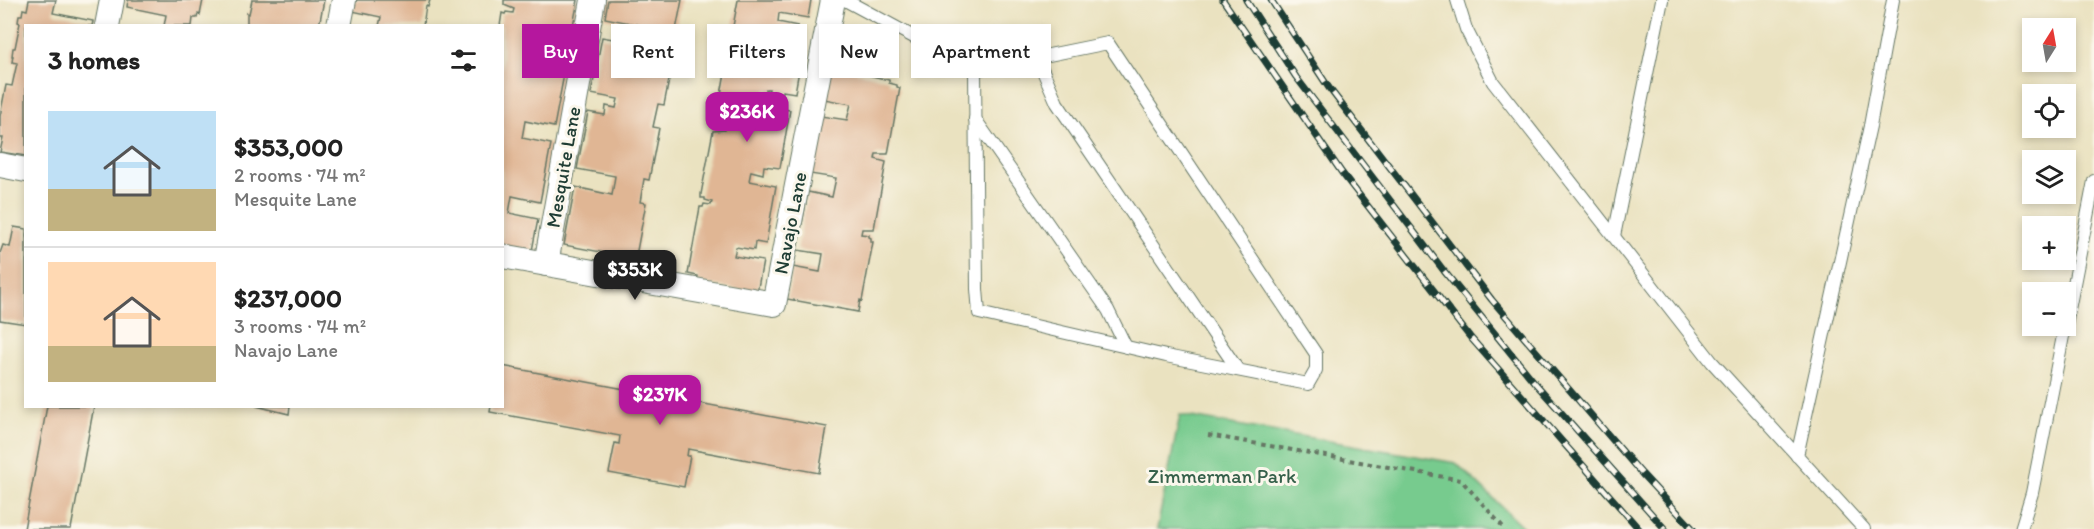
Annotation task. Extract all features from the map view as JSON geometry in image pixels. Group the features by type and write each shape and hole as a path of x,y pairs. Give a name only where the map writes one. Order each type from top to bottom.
{"street":[{"path":"107,24 112,0"},
{"path":"339,24 344,0"},
{"name":"Mesquite Lane","path":"546,264 593,0"},
{"name":"Navajo Lane","path":"546,264 774,304 833,0"},
{"path":"0,165 24,170"},
{"path":"504,256 546,264"}],"lane":[{"path":"845,0 911,36"},
{"path":"1457,0 1466,29 1494,82 1712,362 1864,529"},
{"path":"1614,236 1662,0"},
{"path":"1797,456 1870,126 1893,0"},
{"path":"975,78 979,313 1125,347 1308,384 1317,370 1316,354 1108,43 1051,54"},
{"path":"1047,78 1058,103 1238,370"},
{"path":"975,119 1108,310 1125,347"},
{"path":"2074,282 2094,181"},
{"path":"2021,529 2032,493 2063,336"}],"path":[{"path":"1208,435 1461,480 1505,529"}],"green space":[{"name":"Zimmerman Park","path":"1180,415 1456,463 1525,529 1157,529"}],"building":[{"path":"29,0 56,0 53,13 93,21 92,24 24,24 24,156 0,152 3,138 0,138 0,116 6,85 12,86 17,63 12,62 12,56 20,23 18,22 19,15 22,15 23,9 27,10"},
{"path":"128,0 203,0 200,15 193,18 192,24 164,24 166,15 127,7"},
{"path":"252,0 324,0 319,24 247,24 247,13 249,14"},
{"path":"354,0 430,0 428,7 426,6 423,24 379,24 381,17 352,11"},
{"path":"504,0 578,0 573,24 522,24 522,78 563,78 554,127 525,121 522,138 551,144 540,202 512,196 509,213 538,219 532,251 504,246 504,24 500,24 502,13 513,13 514,9 504,5"},
{"path":"608,0 682,0 677,24 635,24 605,18"},
{"path":"738,0 811,0 808,18 779,13 778,22 788,24 733,24"},
{"path":"602,37 611,39 611,78 669,78 664,105 658,104 653,127 659,128 649,180 644,179 640,202 646,203 636,256 630,255 628,268 599,262 601,252 564,245 575,187 612,195 615,176 577,169 588,112 605,115 606,106 616,108 618,99 591,94 594,78 599,78 599,53"},
{"path":"724,78 798,78 795,93 783,91 781,100 768,97 769,89 766,89 763,106 790,110 780,168 764,166 763,174 751,171 749,181 776,186 766,244 755,242 754,250 736,247 734,256 763,261 757,293 697,282 698,276 688,274 700,207 704,204 711,205 712,202 701,198 701,194 713,131 725,130 725,126 716,122"},
{"path":"828,78 881,78 889,80 889,83 900,88 888,154 876,154 875,159 886,162 874,229 862,229 861,234 869,235 873,242 858,312 787,299 793,267 820,272 823,254 797,250 808,192 832,197 836,178 810,174 821,116 847,120 851,104 824,99"},
{"path":"14,227 24,229 24,324 0,320 0,253 3,245 10,247"},
{"path":"504,366 827,427 819,473 688,449 687,456 690,456 684,487 609,473 615,443 619,444 620,436 490,412 491,408 504,408"},
{"path":"47,408 94,408 71,529 24,529"},
{"path":"264,408 290,408 289,414"}],"railway":[{"path":"1223,0 1342,173 1470,337 1639,529"},
{"path":"1246,0 1296,77 1444,271 1535,383 1665,529"},
{"path":"1271,0 1329,88 1492,300 1642,474 1693,529"}]}
